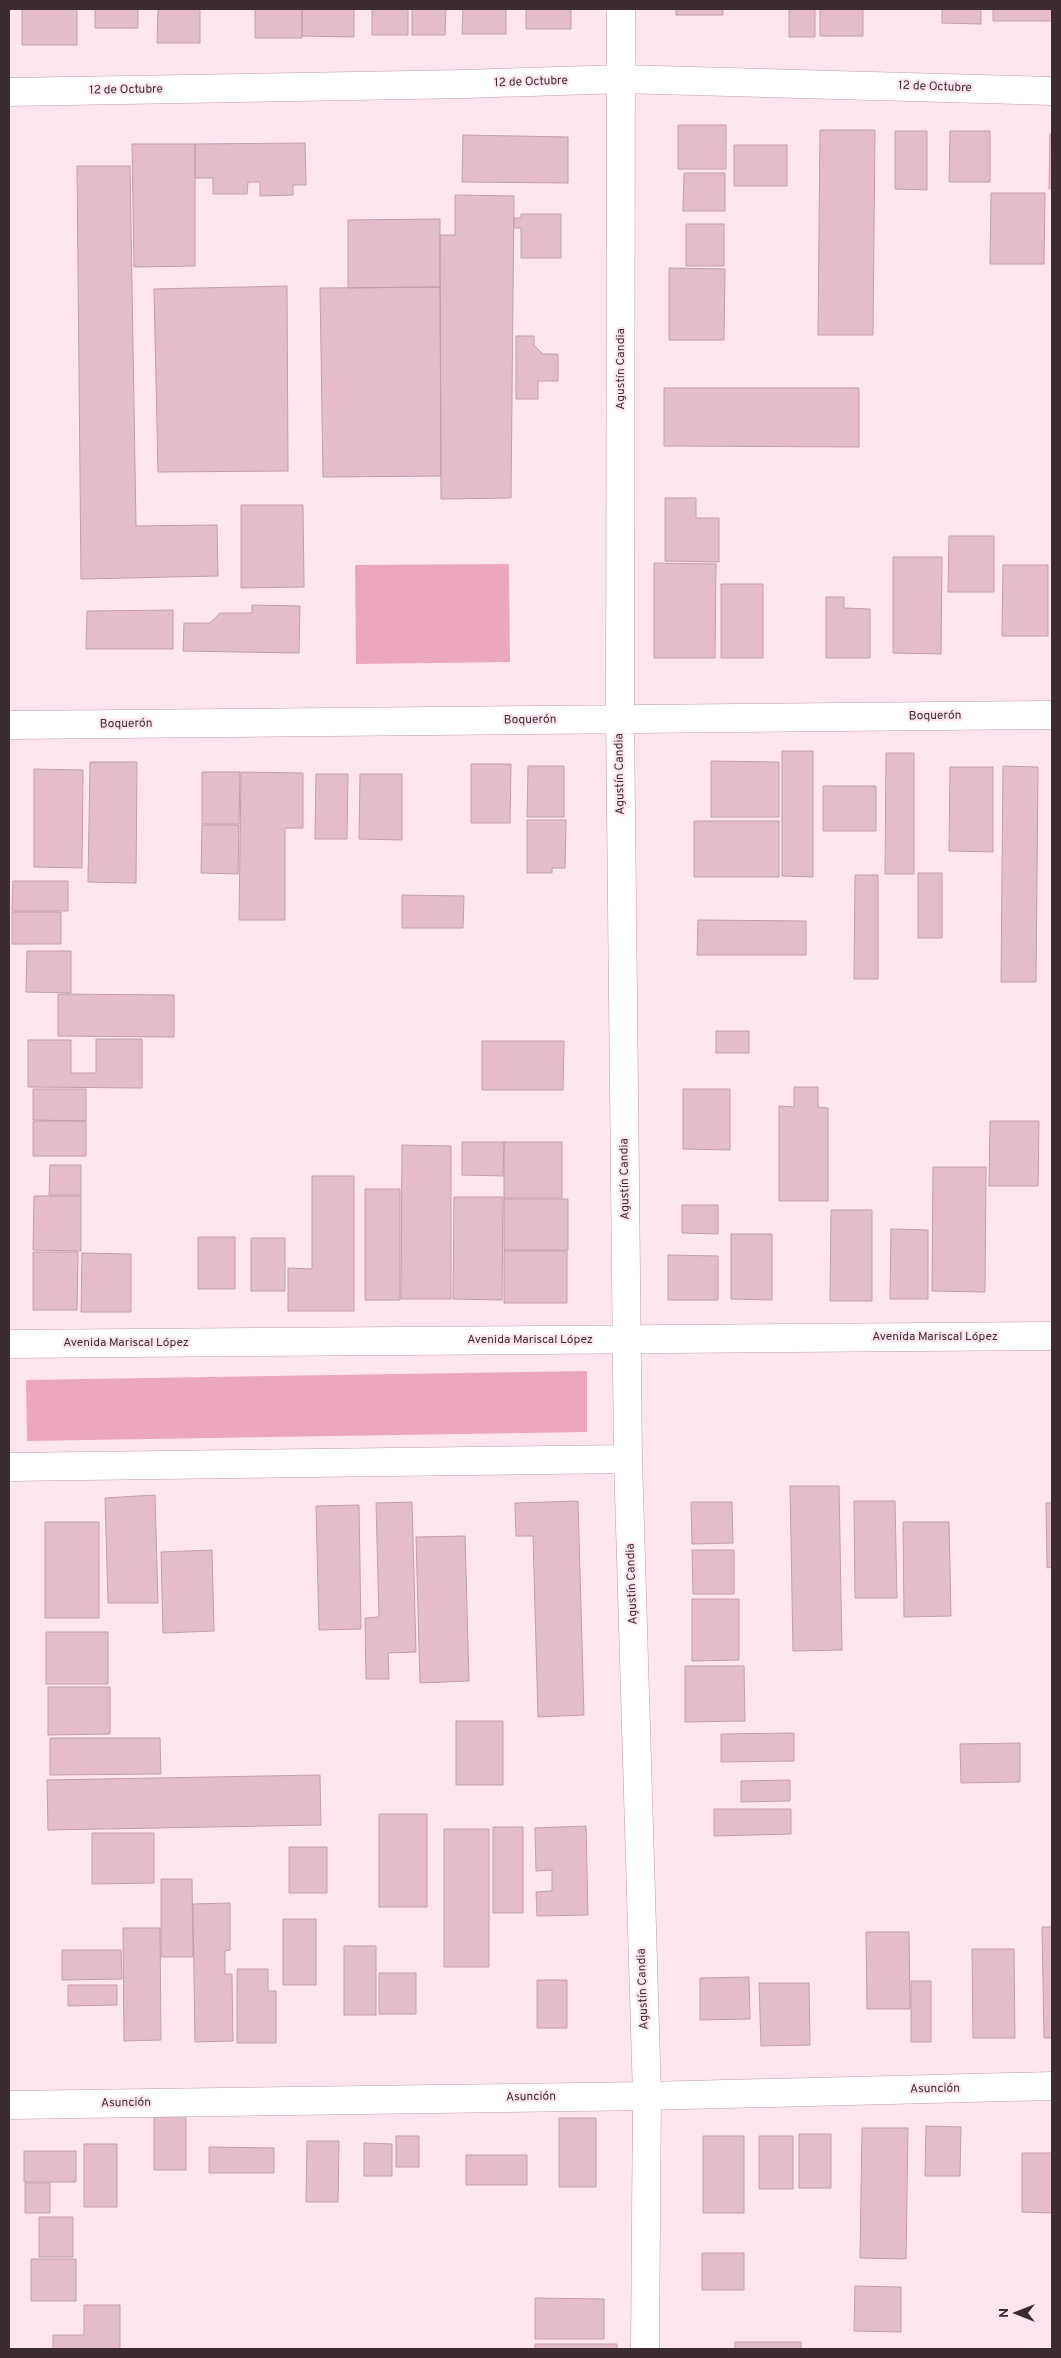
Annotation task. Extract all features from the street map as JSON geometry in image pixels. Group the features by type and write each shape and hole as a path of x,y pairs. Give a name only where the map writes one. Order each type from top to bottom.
{"street":[{"name":"Agustín Candia","path":"621,9 620,719 628,1459 646,2096 645,2349"},
{"name":"12 de Octubre","path":"9,92 455,84 622,78 1052,91"},
{"name":"Boquerón","path":"9,725 1052,715"},
{"name":"Avenida Mariscal López","path":"9,1344 1052,1336"},
{"path":"9,1466 628,1459"},
{"name":"Asunción","path":"9,2105 646,2096 1052,2086"}],"shaded area":[{"path":"509,564 510,662 356,664 355,565"},
{"path":"587,1371 587,1432 27,1441 26,1380"}],"building":[{"path":"22,9 77,9 77,45 22,45"},
{"path":"95,9 138,9 138,28 95,28"},
{"path":"158,9 200,9 200,43 157,43"},
{"path":"255,9 302,9 302,38 255,38"},
{"path":"302,9 354,9 354,37 302,36"},
{"path":"372,9 408,9 408,35 372,35"},
{"path":"412,9 446,9 445,35 412,35"},
{"path":"463,9 506,9 506,34 462,34"},
{"path":"526,9 571,9 571,29 526,29"},
{"path":"676,9 723,9 723,15 676,15"},
{"path":"789,9 815,9 815,37 789,37"},
{"path":"820,9 863,9 863,36 820,36"},
{"path":"942,9 981,9 981,24 942,23"},
{"path":"993,9 1052,9 1052,21 993,21"},
{"path":"678,125 726,125 726,169 678,169"},
{"path":"820,130 875,130 873,335 818,335"},
{"path":"895,131 927,131 927,190 895,189"},
{"path":"950,131 990,131 990,182 949,182"},
{"path":"1050,134 1052,134 1052,189 1049,189"},
{"path":"463,135 568,137 568,183 462,182"},
{"path":"305,143 306,185 293,185 293,195 260,196 260,182 248,182 247,194 213,194 213,178 195,178 195,144"},
{"path":"132,144 195,144 195,266 134,267"},
{"path":"734,145 787,145 787,186 734,186"},
{"path":"77,166 130,166 136,526 217,525 218,576 81,579"},
{"path":"684,173 725,173 725,211 683,211"},
{"path":"991,193 1045,193 1044,264 990,264"},
{"path":"455,195 514,196 511,498 441,499 440,235 455,235"},
{"path":"521,214 561,214 561,258 521,258 521,228 514,228 514,218 521,218"},
{"path":"440,219 440,287 348,288 348,220"},
{"path":"686,224 724,224 724,266 686,266"},
{"path":"669,268 725,269 724,340 669,340"},
{"path":"287,286 288,471 158,472 154,289"},
{"path":"440,287 441,476 323,477 320,288"},
{"path":"516,336 534,336 534,345 543,354 558,354 558,381 538,381 538,399 516,399"},
{"path":"664,388 859,388 859,447 664,446"},
{"path":"665,498 696,498 696,518 719,518 719,562 665,561"},
{"path":"241,505 303,505 304,587 241,588"},
{"path":"949,536 994,536 994,592 948,592"},
{"path":"893,557 942,557 941,654 893,653"},
{"path":"654,563 716,564 715,658 654,658"},
{"path":"1003,565 1048,565 1048,636 1002,636"},
{"path":"721,584 763,584 763,658 721,658"},
{"path":"826,597 844,597 844,608 870,609 870,658 826,658"},
{"path":"252,605 300,606 299,653 183,651 184,623 210,623 220,613 252,613"},
{"path":"173,610 173,649 86,649 87,611"},
{"path":"782,751 813,751 813,877 782,876"},
{"path":"886,753 914,753 914,874 885,874"},
{"path":"711,761 779,762 779,817 711,817"},
{"path":"90,762 137,762 136,883 88,882"},
{"path":"471,764 511,764 510,823 471,823"},
{"path":"528,766 564,766 564,817 527,817"},
{"path":"1003,766 1038,767 1036,982 1001,982"},
{"path":"950,767 993,767 993,852 949,851"},
{"path":"34,769 83,770 82,868 34,867"},
{"path":"202,772 240,772 239,824 202,824"},
{"path":"241,772 303,773 303,828 285,828 285,920 239,920"},
{"path":"316,774 348,774 347,839 315,839"},
{"path":"360,774 402,774 402,840 359,839"},
{"path":"823,786 876,786 876,831 823,831"},
{"path":"527,820 566,820 565,868 552,868 552,873 527,873"},
{"path":"694,821 779,821 779,877 694,877"},
{"path":"202,825 239,825 238,874 201,873"},
{"path":"918,873 942,873 942,938 918,938"},
{"path":"855,875 878,875 878,979 854,979"},
{"path":"13,881 68,881 68,911 12,911"},
{"path":"402,895 464,896 463,928 402,928"},
{"path":"12,912 61,912 61,944 12,944"},
{"path":"698,920 806,921 806,955 697,955"},
{"path":"27,951 71,951 71,993 26,992"},
{"path":"58,994 174,995 174,1037 58,1036"},
{"path":"716,1031 749,1031 749,1053 716,1053"},
{"path":"96,1039 142,1039 142,1088 28,1087 28,1040 71,1040 71,1073 96,1073"},
{"path":"482,1041 564,1041 563,1090 482,1090"},
{"path":"794,1087 818,1087 818,1107 828,1108 828,1201 779,1201 779,1106 794,1107"},
{"path":"33,1089 86,1089 86,1121 33,1120"},
{"path":"683,1089 730,1089 730,1150 683,1149"},
{"path":"33,1121 86,1121 86,1156 33,1156"},
{"path":"990,1121 1039,1121 1038,1186 989,1186"},
{"path":"462,1142 504,1142 503,1176 462,1175"},
{"path":"504,1142 562,1142 562,1198 504,1198"},
{"path":"402,1145 451,1146 451,1299 401,1299"},
{"path":"50,1165 81,1165 81,1195 49,1195"},
{"path":"933,1167 986,1167 985,1292 932,1291"},
{"path":"312,1176 354,1176 354,1311 288,1311 288,1268 312,1269"},
{"path":"365,1189 400,1189 400,1300 365,1300"},
{"path":"34,1196 81,1196 81,1251 33,1250"},
{"path":"454,1197 503,1197 502,1300 453,1299"},
{"path":"504,1199 568,1199 568,1250 504,1250"},
{"path":"682,1205 718,1205 718,1234 682,1233"},
{"path":"831,1210 872,1210 872,1301 830,1301"},
{"path":"891,1229 928,1230 928,1299 890,1299"},
{"path":"731,1234 772,1234 772,1300 731,1299"},
{"path":"198,1237 235,1237 235,1289 198,1289"},
{"path":"251,1238 285,1238 285,1291 251,1291"},
{"path":"504,1251 567,1251 567,1303 504,1303"},
{"path":"33,1252 78,1252 77,1310 33,1310"},
{"path":"82,1253 131,1254 131,1312 81,1312"},
{"path":"668,1255 718,1256 718,1300 668,1300"},
{"path":"790,1486 839,1486 842,1650 793,1651"},
{"path":"155,1495 158,1603 108,1603 105,1498"},
{"path":"578,1501 584,1715 538,1717 533,1536 516,1536 515,1503"},
{"path":"854,1501 895,1501 897,1598 855,1598"},
{"path":"412,1502 416,1652 388,1653 389,1679 366,1679 365,1618 379,1617 376,1503"},
{"path":"691,1502 732,1502 733,1543 692,1544"},
{"path":"1046,1503 1052,1503 1052,1567 1047,1568"},
{"path":"359,1505 361,1629 319,1630 316,1506"},
{"path":"45,1522 99,1522 99,1618 45,1618"},
{"path":"903,1522 949,1522 951,1616 904,1617"},
{"path":"465,1536 469,1681 420,1683 416,1537"},
{"path":"212,1550 214,1631 163,1633 161,1552"},
{"path":"692,1550 734,1550 734,1594 693,1594"},
{"path":"692,1599 739,1599 739,1660 692,1661"},
{"path":"46,1632 108,1632 108,1684 46,1684"},
{"path":"685,1666 744,1666 745,1721 685,1722"},
{"path":"48,1687 110,1687 110,1734 48,1735"},
{"path":"456,1721 503,1721 503,1785 456,1785"},
{"path":"794,1733 794,1761 721,1762 721,1734"},
{"path":"50,1738 160,1738 161,1774 50,1775"},
{"path":"1020,1743 1020,1782 961,1783 960,1744"},
{"path":"320,1775 321,1825 48,1830 47,1780"},
{"path":"790,1780 790,1801 741,1802 741,1781"},
{"path":"714,1809 791,1809 791,1834 714,1836"},
{"path":"379,1814 427,1814 427,1907 379,1907"},
{"path":"586,1826 588,1915 537,1916 536,1892 552,1891 552,1870 536,1871 535,1828"},
{"path":"493,1827 523,1827 523,1913 493,1913"},
{"path":"444,1829 489,1829 489,1967 444,1967"},
{"path":"92,1833 154,1833 154,1883 92,1884"},
{"path":"289,1847 327,1847 327,1893 289,1893"},
{"path":"161,1879 192,1879 193,1957 161,1957"},
{"path":"230,1903 230,1950 225,1951 225,1974 232,1974 233,2041 195,2042 193,1904"},
{"path":"283,1919 316,1919 316,1985 283,1985"},
{"path":"1042,1927 1052,1927 1052,2038 1044,2038"},
{"path":"123,1928 160,1928 161,2040 124,2041"},
{"path":"866,1932 909,1932 910,2009 867,2009"},
{"path":"344,1946 376,1946 376,2015 344,2015"},
{"path":"972,1949 1014,1949 1015,2038 973,2038"},
{"path":"62,1950 121,1950 122,1979 62,1980"},
{"path":"237,1969 268,1969 268,1991 276,1991 276,2043 237,2043"},
{"path":"379,1973 416,1973 416,2014 379,2014"},
{"path":"749,1977 750,2019 700,2020 700,1978"},
{"path":"537,1980 567,1980 567,2028 537,2028"},
{"path":"911,1981 931,1981 931,2042 911,2042"},
{"path":"759,1983 809,1983 810,2045 761,2046"},
{"path":"68,1985 117,1985 117,2005 68,2006"},
{"path":"154,2115 186,2115 186,2170 154,2170"},
{"path":"559,2118 596,2118 596,2187 559,2187"},
{"path":"926,2126 961,2127 960,2176 925,2176"},
{"path":"862,2128 908,2128 906,2259 860,2258"},
{"path":"799,2134 831,2134 831,2188 799,2188"},
{"path":"396,2136 419,2136 419,2167 396,2167"},
{"path":"703,2136 744,2136 744,2213 703,2213"},
{"path":"759,2136 793,2136 793,2189 759,2189"},
{"path":"307,2141 339,2141 338,2202 306,2202"},
{"path":"364,2143 392,2144 392,2176 364,2176"},
{"path":"84,2144 117,2144 117,2207 84,2207"},
{"path":"209,2147 274,2148 274,2173 209,2173"},
{"path":"24,2151 76,2151 76,2182 24,2182"},
{"path":"1022,2153 1052,2153 1052,2213 1022,2212"},
{"path":"466,2155 527,2155 527,2185 466,2185"},
{"path":"25,2183 50,2183 50,2213 25,2213"},
{"path":"39,2217 73,2217 73,2257 39,2257"},
{"path":"702,2253 744,2253 744,2290 702,2290"},
{"path":"31,2259 76,2259 76,2301 31,2301"},
{"path":"855,2286 901,2287 901,2332 854,2331"},
{"path":"535,2298 604,2299 604,2339 535,2339"},
{"path":"84,2305 120,2305 120,2349 53,2349 53,2335 84,2335"},
{"path":"735,2342 801,2342 801,2349 735,2349"},
{"path":"535,2344 617,2344 617,2349 535,2349"}]}
